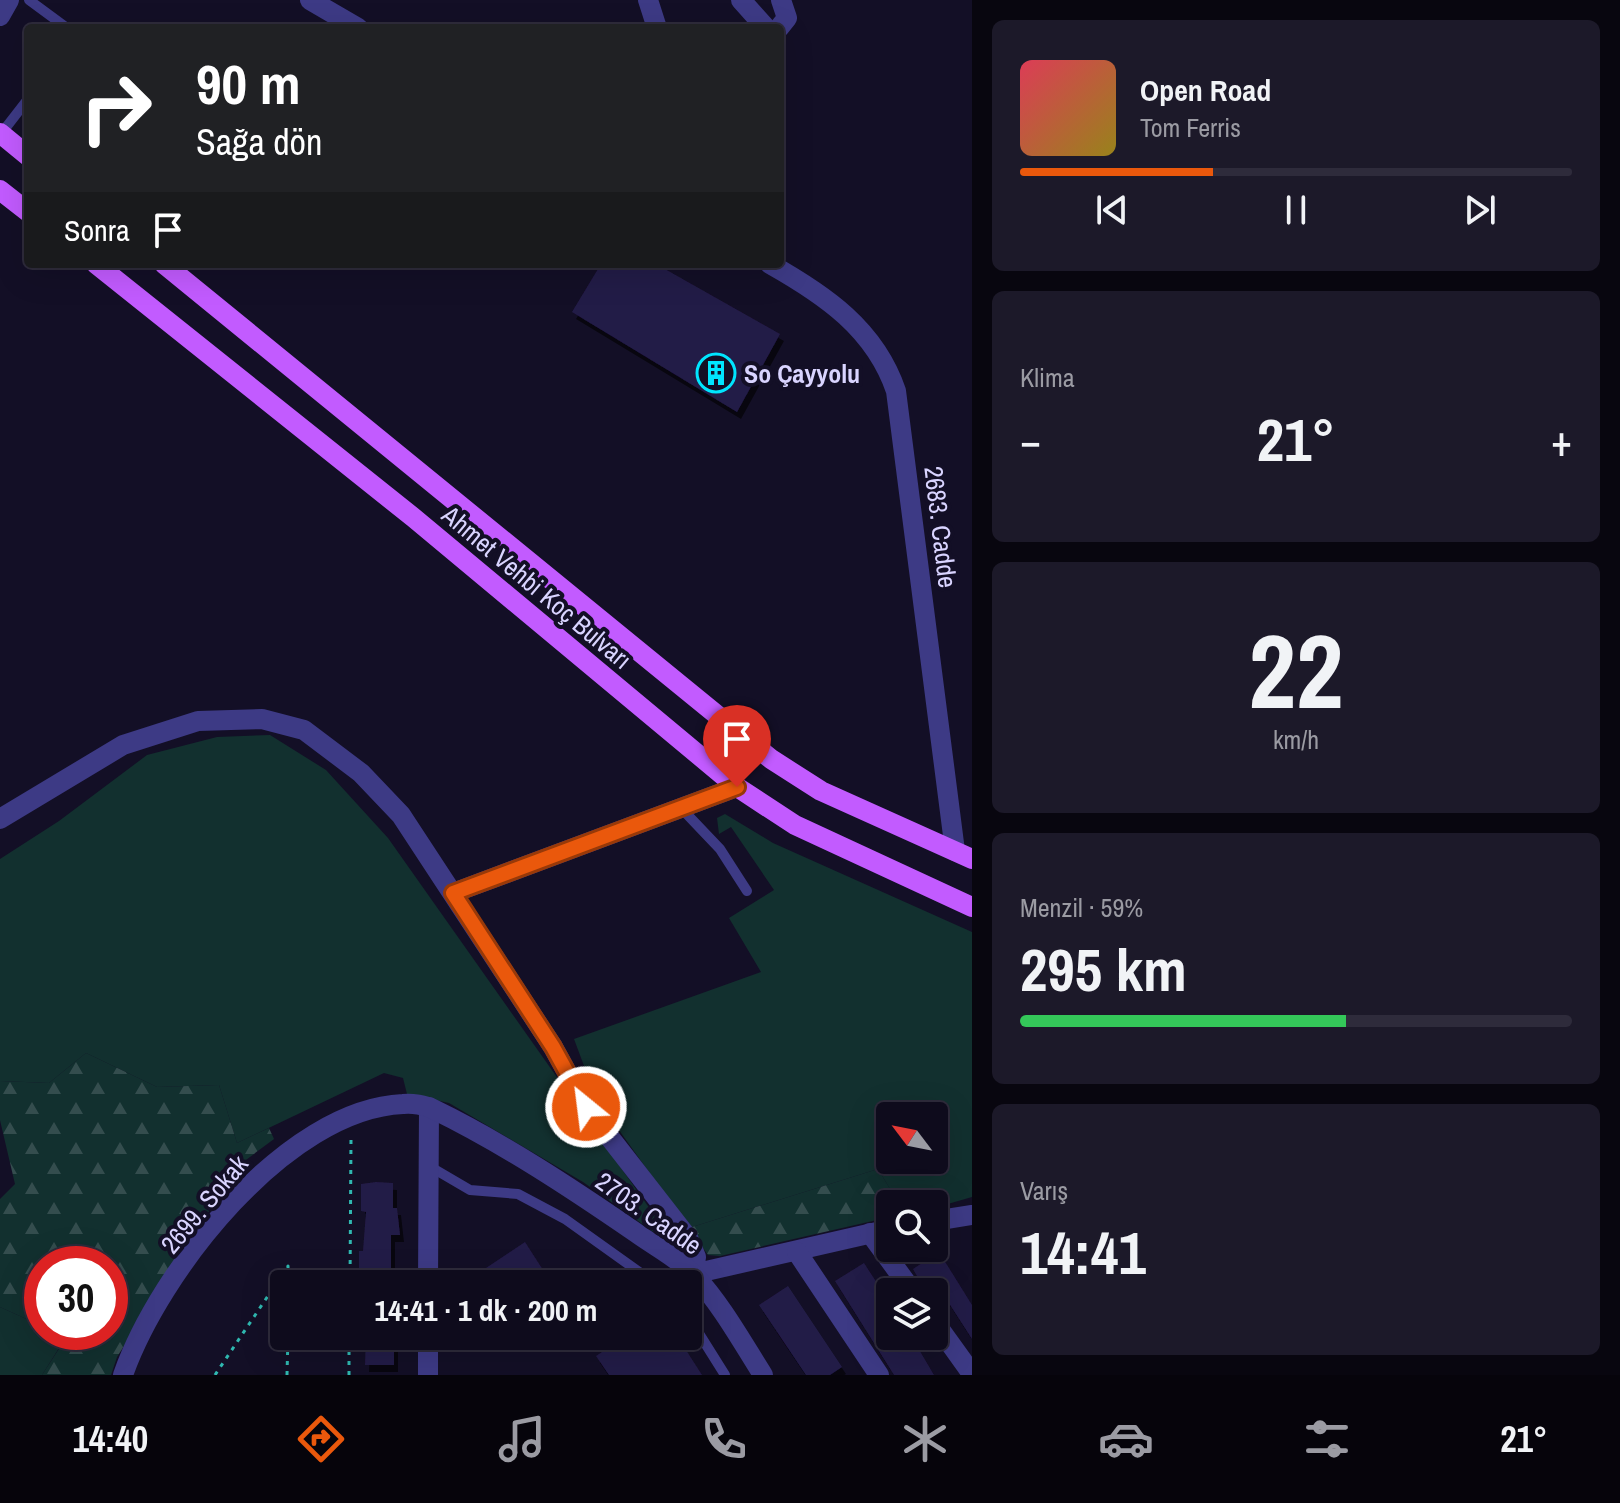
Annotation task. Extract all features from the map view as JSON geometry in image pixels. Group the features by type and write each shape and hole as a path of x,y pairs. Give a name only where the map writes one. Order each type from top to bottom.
{"main road":[{"path":"1,134 24,153"},
{"path":"0,190 24,209"},
{"name":"Ahmet Vehbi Koç Bulvarı","path":"101,268 414,518 737,787 795,825 972,907"},
{"name":"Ahmet Vehbi Koç Bulvarı","path":"169,268 771,759 821,791 964,855"}],"street":[{"path":"0,16 9,0"},
{"path":"310,0 351,24"},
{"path":"648,0 656,24"},
{"path":"741,0 762,24"},
{"path":"781,0 787,18 782,24"},
{"name":"2683. Cadde","path":"777,268 804,283 849,317 881,354 896,391 964,855"},
{"path":"0,819 123,745 198,721 262,719 304,730 361,773 401,815 553,1047 586,1107 688,1238 696,1257 694,1270"},
{"path":"453,893 737,787"},
{"name":"2699. Sokak","path":"123,1375 146,1325 168,1290 243,1189 295,1147 351,1116 404,1104 429,1107"},
{"path":"428,1270 429,1107"},
{"name":"2703. Cadde","path":"429,1107 539,1170 687,1270"},
{"path":"948,1219 972,1215"},
{"path":"702,1272 876,1232"},
{"path":"797,1252 879,1375"},
{"name":"2703. Cadde","path":"702,1287 763,1375"},
{"path":"948,1341 972,1374"},
{"path":"428,1369 448,1375"}],"lane":[{"path":"29,0 62,24"},
{"path":"1,134 24,104"},
{"path":"681,808 720,849 747,891"},
{"path":"429,1166 470,1190 518,1194 565,1219 636,1270"},
{"path":"702,1338 725,1375"}],"path":[{"path":"350,1270 351,1116"},
{"path":"215,1375 270,1293"},
{"path":"287,1375 288,1350"},
{"path":"349,1350 349,1375"}],"green space":[{"path":"270,735 326,770 388,838 679,1250 583,1182 449,1103 407,1094 403,1078 384,1073 237,1143 219,1085 157,1087 86,1053 49,1083 0,1081 0,859 59,821 147,755 217,737"},
{"path":"725,814 773,843 972,932 972,1197 948,1204 948,1190 891,1190 881,1174 948,1174 948,1102 876,1102 876,1170 689,1228 596,1098 574,1039 761,972 729,918 774,890 731,827 719,834 717,818"},
{"path":"86,1053 157,1087 219,1085 237,1143 269,1128 274,1139 235,1168 239,1177 216,1200 128,1340 128,1246 24,1246 24,1318 0,1307 0,1199 15,1184 0,1120 0,1081 49,1083"},
{"path":"876,1170 876,1174 881,1174 891,1190 876,1190 876,1220 720,1256 708,1255 689,1228"},
{"path":"0,1307 24,1318 24,1350 58,1350 42,1375 0,1375"},
{"path":"58,1350 121,1350 111,1375 42,1375"}],"building":[{"name":"So Çayyolu","path":"599,268 663,268 780,334 737,412 572,312"},
{"path":"393,1183 393,1208 397,1208 400,1235 391,1235 391,1268 396,1270 359,1270 366,1212 361,1211 361,1184"},
{"path":"525,1242 543,1270 483,1270"},
{"path":"924,1262 945,1262 972,1305 972,1339 948,1302 948,1278 918,1278 913,1269"},
{"path":"864,1263 876,1281 876,1346 835,1281"},
{"path":"788,1286 842,1367 830,1375 806,1375 759,1305"},
{"path":"366,1350 394,1350 394,1365 365,1365"},
{"path":"605,1350 686,1350 702,1375 609,1375 596,1356"},
{"path":"878,1350 919,1350 934,1375 894,1375"}],"place":[{"name":"So Çayyolu","path":"716,373"}],"route":[{"path":"586,1107 553,1047 453,893 737,787"}]}
